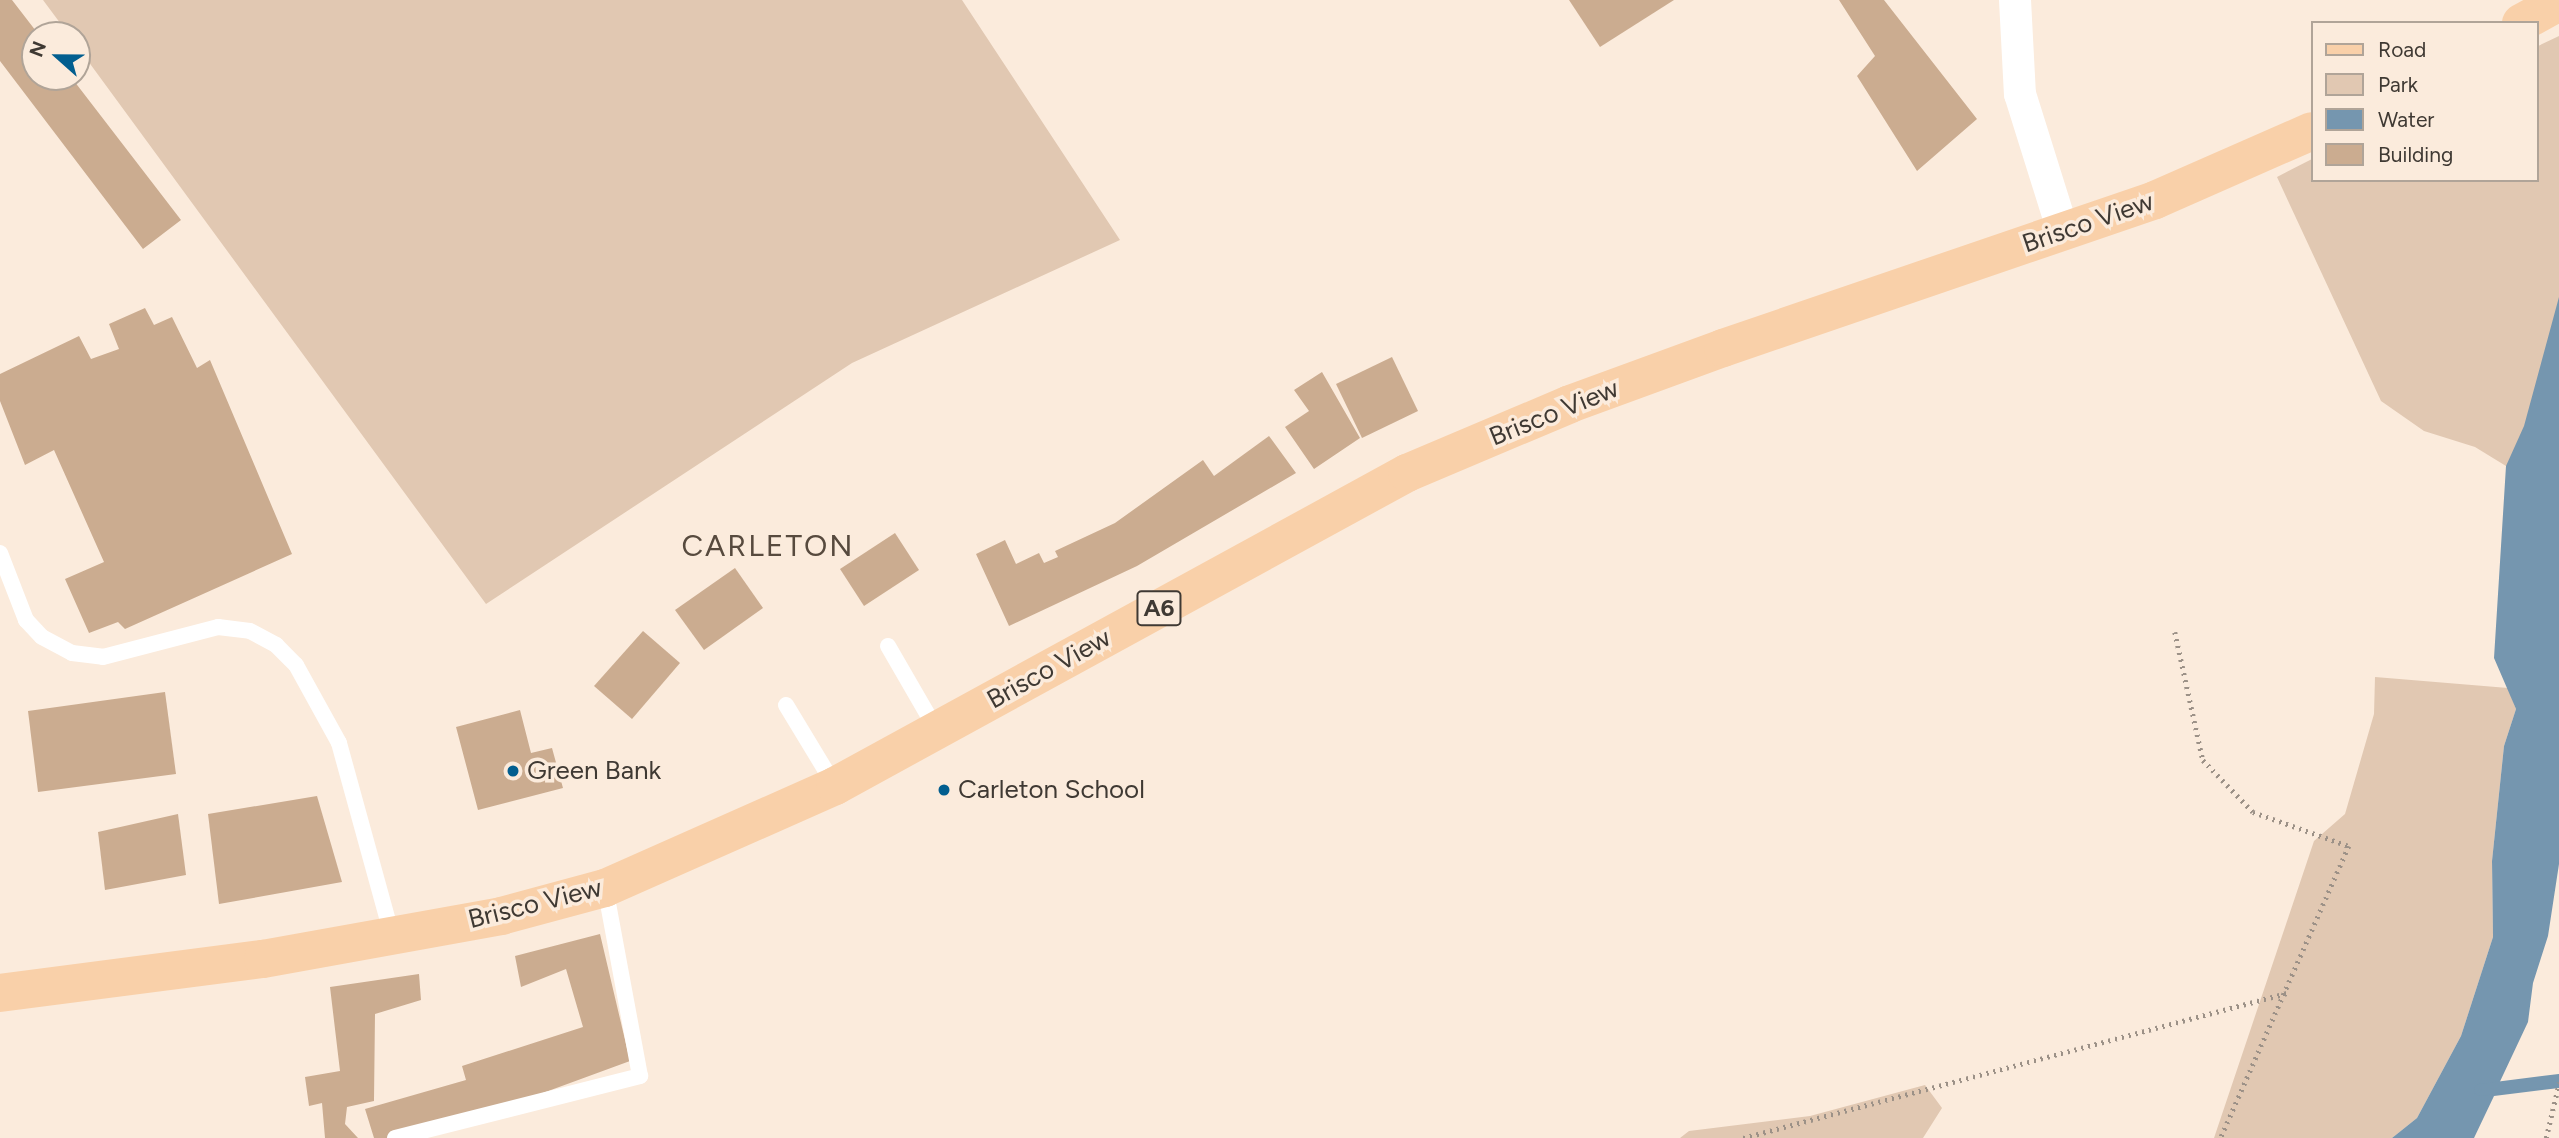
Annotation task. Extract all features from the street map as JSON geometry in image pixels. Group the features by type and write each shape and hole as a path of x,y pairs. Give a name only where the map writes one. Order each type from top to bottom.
{"main road":[{"path":"2525,21 2559,2"},
{"name":"Brisco View","path":"0,993 169,973 392,936 501,916 605,888 835,786 1407,473 1570,404 2155,200 2306,134"}],"street":[{"path":"2015,0 2020,94 2063,232"}],"lane":[{"path":"0,553 26,620 42,637 72,653 103,657 218,627 250,631 276,645 296,665 340,743 392,936"},
{"path":"888,646 937,731"},
{"path":"786,705 835,786"},
{"path":"395,1138 640,1076 605,888"}],"path":[{"path":"2175,632 2203,760 2253,812 2349,846 2288,993 2221,1138"},
{"path":"1743,1138 2288,993"},
{"path":"2546,1138 2559,1083"}],"green space":[{"path":"43,0 962,0 1120,240 852,363 486,604 91,65 91,21 59,21"},
{"path":"2559,36 2559,519 2523,500 2506,466 2475,447 2424,431 2381,401 2277,177 2310,160 2310,182 2538,182 2538,46"},
{"path":"2375,677 2508,688 2516,709 2504,746 2492,861 2493,937 2461,1036 2417,1118 2392,1138 2214,1138 2314,841 2345,814 2374,714"},
{"path":"1925,1085 1942,1108 1923,1138 1680,1138 1689,1131 1810,1116"}],"water":[{"path":"2559,297 2559,864 2548,936 2533,983 2528,1022 2496,1090 2559,1080 2559,1088 2494,1096 2474,1138 2392,1138 2417,1118 2461,1036 2493,937 2492,861 2504,746 2516,709 2494,658 2506,466 2524,426"}],"building":[{"path":"0,0 12,0 28,21 21,21 21,89 0,61"},
{"path":"1569,0 1674,0 1600,47"},
{"path":"1839,0 1884,0 1977,119 1917,171 1857,76 1875,56"},
{"path":"23,91 82,91 181,220 143,249"},
{"path":"145,308 154,325 172,317 197,368 210,360 292,554 125,629 118,622 89,633 65,579 104,562 54,450 25,465 0,401 0,374 79,336 91,359 119,349 109,324"},
{"path":"1392,357 1418,411 1362,438 1336,384"},
{"path":"1322,372 1360,438 1314,469 1285,427 1309,411 1294,390"},
{"path":"1269,436 1296,473 1137,566 1009,626 976,554 1005,540 1016,564 1039,553 1044,563 1058,557 1055,551 1115,523 1203,460 1214,476"},
{"path":"895,533 919,570 864,606 840,569"},
{"path":"735,568 763,608 704,650 675,610"},
{"path":"643,631 680,663 632,719 594,686"},
{"path":"165,692 176,774 38,792 28,711"},
{"name":"Green Bank","path":"520,710 531,753 552,748 563,788 478,810 456,727"},
{"path":"317,796 342,882 219,904 208,814"},
{"path":"178,814 186,875 105,890 98,832"},
{"path":"600,934 630,1061 420,1138 374,1138 365,1109 466,1080 462,1066 583,1027 566,969 521,987 515,956"},
{"path":"419,974 421,1000 375,1014 374,1101 347,1107 345,1124 358,1138 325,1138 322,1103 309,1106 305,1077 340,1071 330,987"}],"waterway":[{"path":"2480,1090 2559,1080"}],"place":[{"name":"Green Bank","path":"513,771"},
{"name":"Carleton School","path":"944,790"}],"district":[{"name":"CARLETON","path":"768,546"}]}
